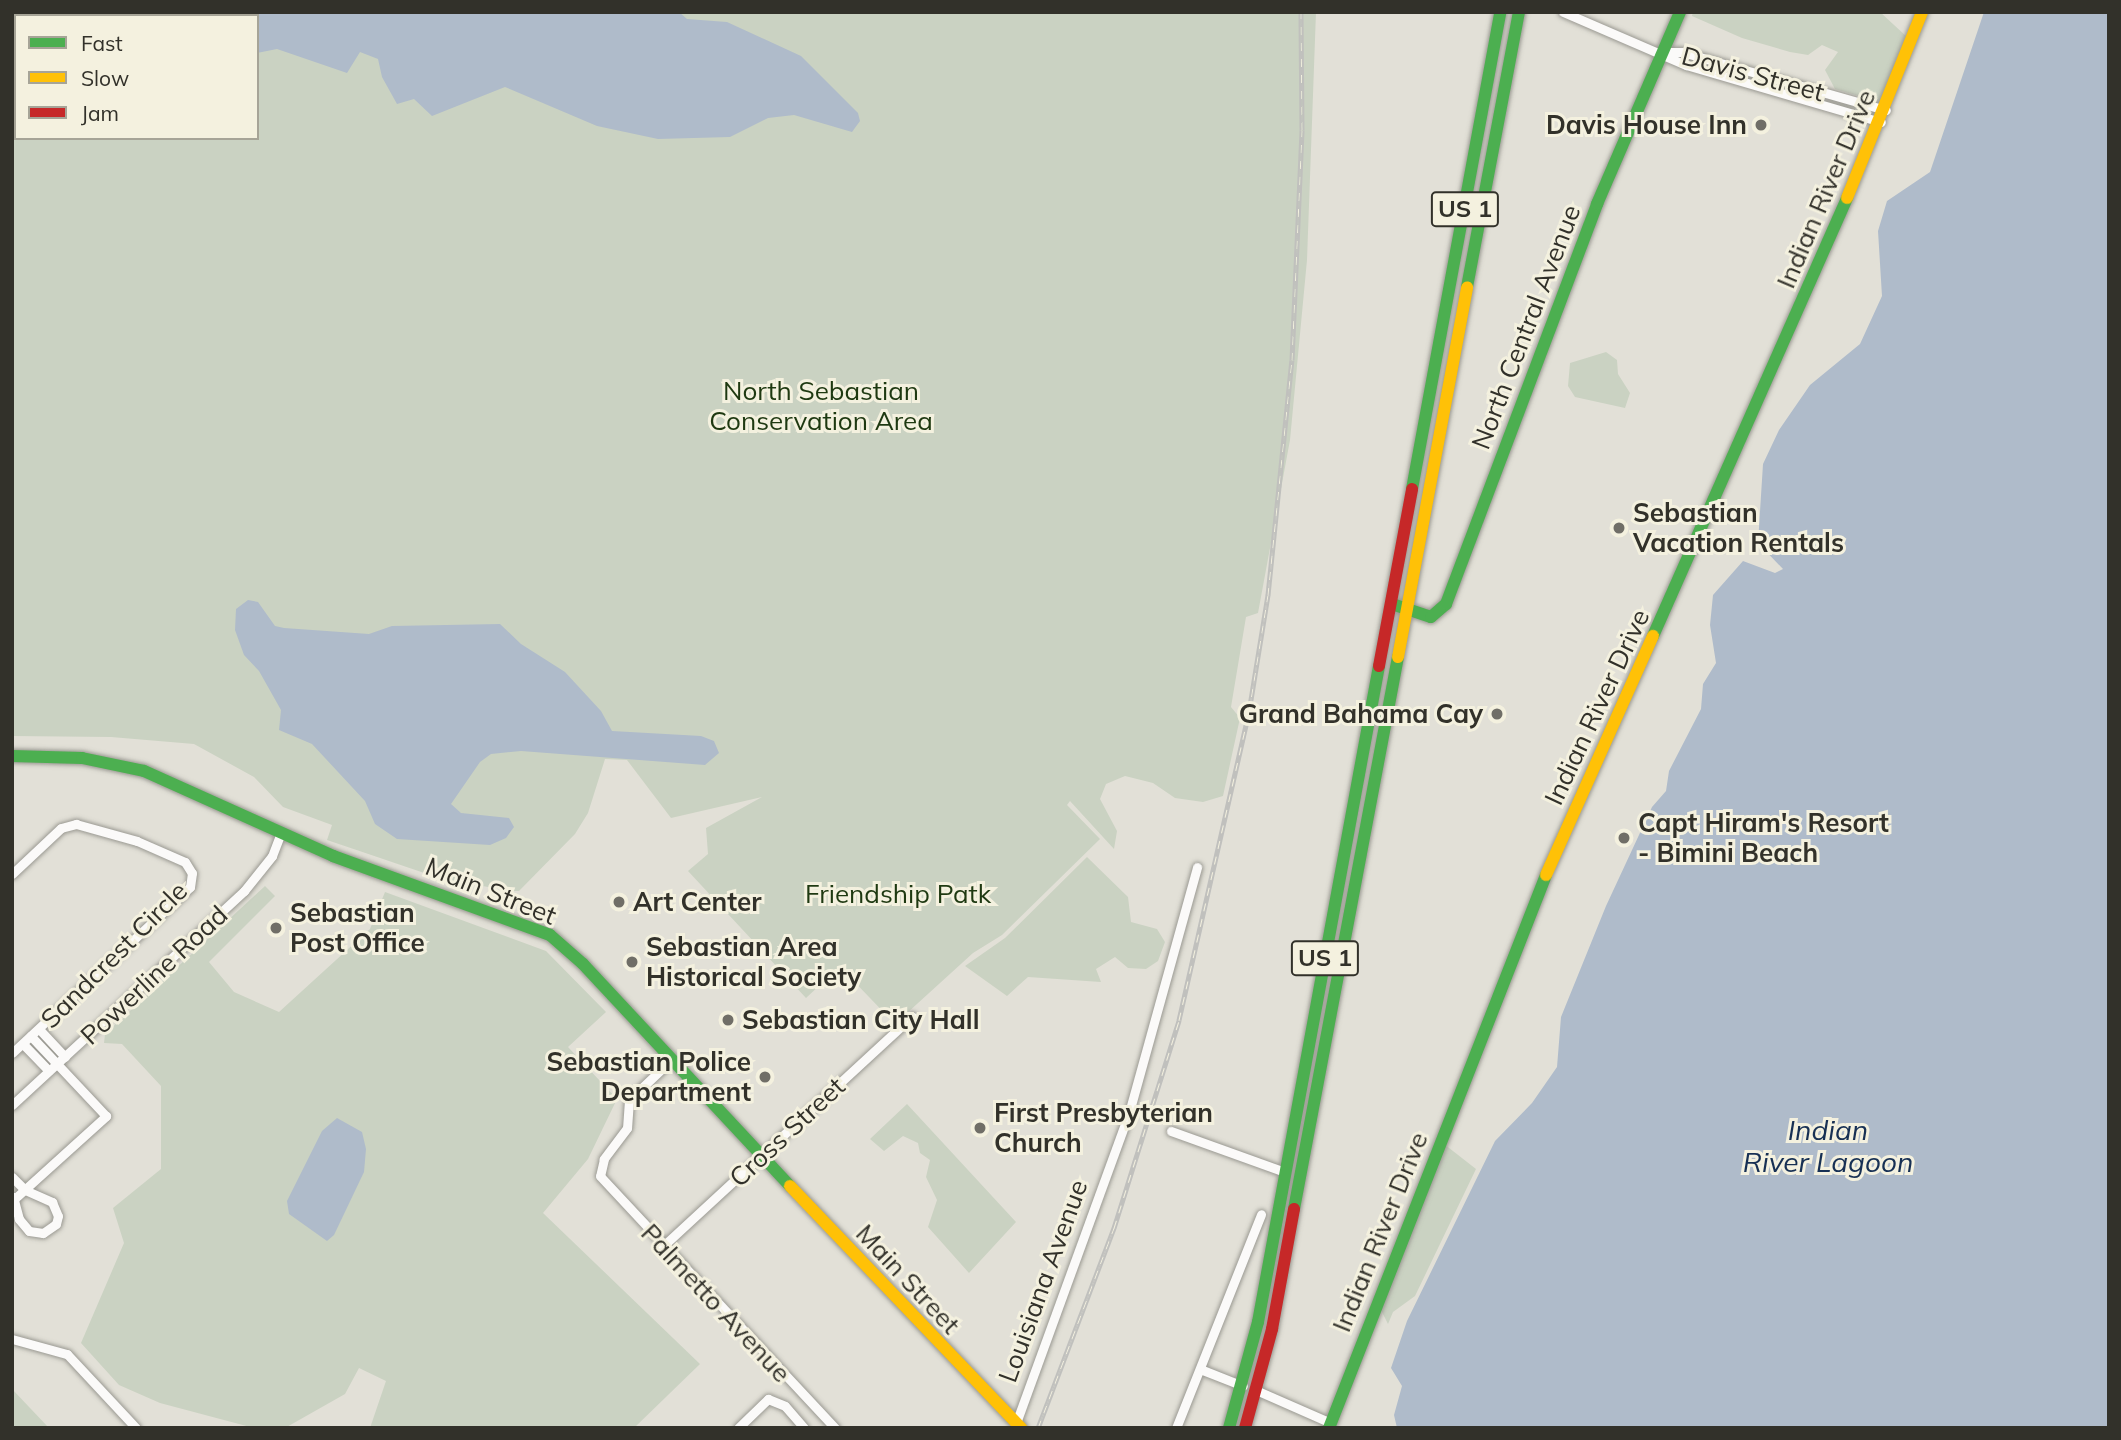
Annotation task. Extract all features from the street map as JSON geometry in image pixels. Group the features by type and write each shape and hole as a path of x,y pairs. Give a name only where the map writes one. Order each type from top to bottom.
{"street":[{"name":"US 1","path":"1229,1428 1243,1386 1292,1140 1500,12"},
{"name":"Davis Street","path":"1563,12 1686,65 1884,116"},
{"name":"North Central Avenue","path":"1392,604 1432,617 1446,604 1597,204 1680,12"},
{"name":"Indian River Drive","path":"1330,1425 1545,877 1884,116 1923,12"},
{"name":"US 1","path":"1245,1428 1258,1391 1302,1169 1517,16"},
{"path":"1429,406 1444,412"},
{"name":"Main Street","path":"12,756 82,758 144,771 281,833 550,935 583,964 1016,1426"},
{"name":"Sandcrest Circle","path":"12,874 61,828 76,824 137,841 185,862 192,873 190,887 12,1053"},
{"name":"Powerline Road","path":"12,1105 244,891 272,856 281,833"},
{"name":"Louisiana Avenue","path":"1016,1426 1130,1109 1197,867"},
{"name":"Cross Street","path":"662,1247 912,1016"},
{"path":"35,1032 65,1057"},
{"name":"Sandcrest Circle","path":"25,1190 106,1116 57,1064 35,1032"},
{"path":"23,1044 49,1071"},
{"name":"Palmetto Avenue","path":"672,1059 629,1100 627,1128 604,1159 600,1176 662,1247 835,1428"},
{"path":"1171,1131 1285,1172 1295,1205"},
{"path":"1292,1140 1302,1169"},
{"path":"12,1177 25,1190 44,1196 57,1209 56,1224 50,1230 36,1234 29,1231 19,1219 13,1199 25,1190"},
{"path":"1177,1428 1261,1214"},
{"path":"12,1339 67,1354 136,1428"},
{"path":"1200,1369 1243,1386"},
{"path":"1258,1391 1330,1425"},
{"path":"738,1428 768,1399 785,1406 804,1428"}],"green space":[{"name":"North Sebastian Conservation Area","path":"12,12 1316,12 1307,260 1290,440 1258,613 1246,617 1231,707 1240,718 1223,796 1203,802 1175,798 1153,783 1125,776 1106,784 1100,799 1117,831 1114,849 1070,801 1067,805 1100,839 1002,935 973,953 895,1024 844,971 836,970 806,998 688,871 708,854 706,828 762,797 671,818 627,760 605,759 588,813 575,834 519,891 510,891 439,878 327,840 332,825 283,807 254,777 194,744 111,737 12,736"},
{"path":"1693,12 1880,12 1907,37 1883,103 1835,89 1825,70 1838,52 1822,45 1808,55 1790,52 1742,38 1692,16"},
{"path":"1606,352 1617,360 1618,374 1630,393 1625,408 1575,397 1568,386 1570,363"},
{"path":"1087,857 1128,897 1131,922 1157,929 1165,942 1158,961 1146,969 1128,968 1115,957 1096,969 1101,982 1028,977 1007,996 965,966 1005,938"},
{"path":"265,886 275,896 209,962 234,992 279,1012 370,929 385,892 546,951 606,1012 568,1047 617,1099 588,1159 543,1213 700,1364 634,1428 370,1428 386,1381 359,1368 345,1394 285,1428 254,1428 160,1403 119,1385 81,1343 124,1243 113,1208 161,1169 161,1086 122,1044 104,1043 105,1034"},
{"path":"907,1104 1016,1222 969,1273 928,1227 937,1200 926,1177 930,1160 920,1153 918,1143 903,1136 884,1151 870,1139"},
{"path":"1444,1144 1476,1169 1415,1296 1393,1312 1388,1324 1381,1310"},
{"path":"12,1389 49,1428 12,1428"}],"water":[{"path":"679,12 687,19 727,22 801,56 858,113 860,121 852,132 794,115 768,118 730,137 658,139 597,126 505,87 432,116 414,99 397,104 382,77 378,59 360,52 347,73 277,49 259,53 259,14 155,14"},
{"name":"Indian River Lagoon","path":"1984,12 2109,12 2109,1428 1397,1428 1394,1415 1402,1386 1391,1368 1407,1321 1495,1141 1532,1103 1557,1067 1561,1017 1606,906 1652,807 1666,791 1669,771 1701,709 1703,684 1716,663 1710,625 1713,595 1743,561 1775,573 1783,569 1758,543 1763,464 1779,430 1810,385 1860,344 1882,296 1878,231 1887,201 1930,172"},
{"path":"248,600 258,602 275,626 284,628 369,634 392,626 500,624 521,644 565,672 601,711 612,731 701,736 714,741 719,753 705,765 521,751 491,754 480,762 451,804 461,813 509,818 514,827 506,838 490,845 397,839 375,824 365,801 312,744 279,730 281,710 259,671 244,655 235,630 236,609"},
{"path":"337,1118 362,1132 366,1149 364,1172 334,1235 327,1241 289,1214 287,1201 322,1131"}],"railway":[{"path":"1038,1428 1114,1228 1179,1020 1249,712 1268,595 1292,360 1302,130 1301,12"}],"traffic: fast":[{"path":"1412,489 1500,12"},
{"path":"1467,287 1519,12"},
{"path":"1392,604 1431,617 1446,604 1597,204 1680,12"},
{"path":"1653,636 1847,198"},
{"path":"1294,1209 1398,657"},
{"path":"1229,1428 1258,1322 1379,666"},
{"path":"12,756 82,758 144,771 333,856 550,935 583,964 790,1186"},
{"path":"1329,1428 1546,875"}],"traffic: slow":[{"path":"1847,198 1922,12"},
{"path":"1398,657 1467,287"},
{"path":"1546,875 1653,636"},
{"path":"790,1186 1021,1428"}],"traffic: jam":[{"path":"1379,666 1412,489"},
{"path":"1245,1428 1272,1329 1294,1209"}],"place":[{"name":"Davis House Inn","path":"1761,125"},
{"name":"Sebastian Vacation Rentals","path":"1619,528"},
{"name":"Grand Bahama Cay","path":"1497,714"},
{"name":"Capt Hiram's Resort - Bimini Beach","path":"1624,838"},
{"name":"Art Center","path":"619,902"},
{"name":"Sebastian Post Office","path":"276,928"},
{"name":"Sebastian Area Historical Society","path":"632,962"},
{"name":"Sebastian City Hall","path":"728,1020"},
{"name":"Sebastian Police Department","path":"765,1077"},
{"name":"First Presbyterian Church","path":"980,1128"}],"park label":[{"name":"Friendship Patk","path":"898,894"}]}
